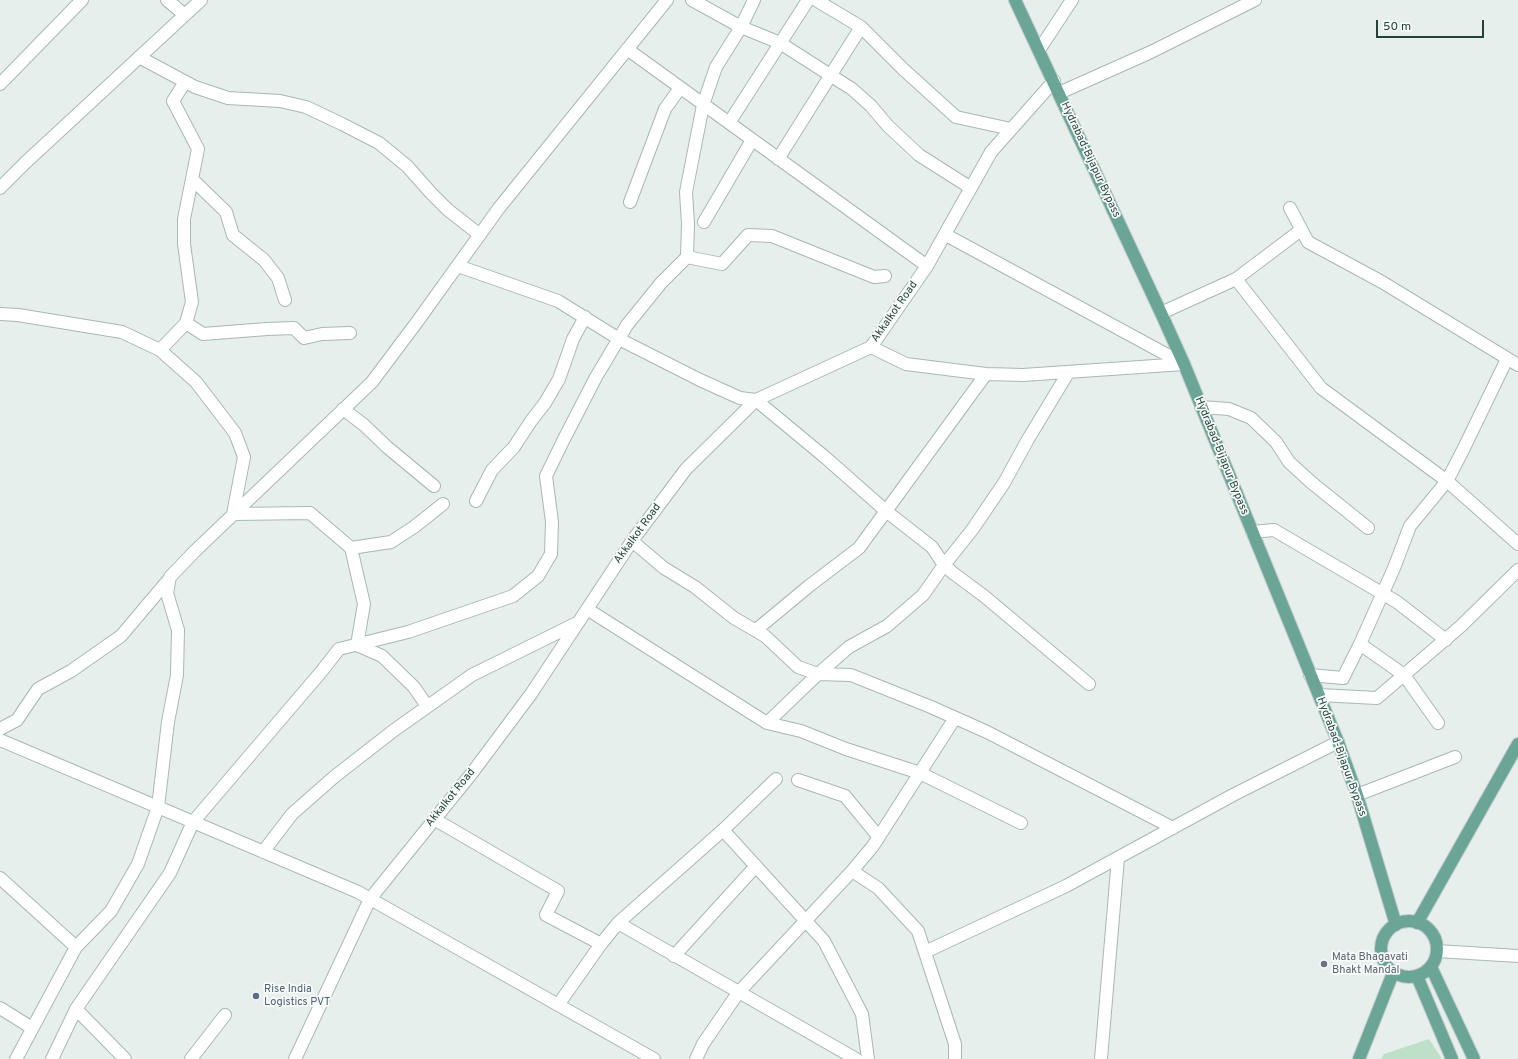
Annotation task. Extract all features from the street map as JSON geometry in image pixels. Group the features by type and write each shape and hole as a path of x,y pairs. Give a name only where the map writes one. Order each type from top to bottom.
{"main road":[{"name":"Hydrabad-Bijapur Bypass","path":"1015,0 1054,81 1184,364 1338,742 1357,795 1396,925"},
{"path":"1417,922 1518,744"},
{"path":"1410,921 1417,922 1426,927 1432,933 1436,942 1437,951 1435,960 1424,973 1417,976 1400,976 1393,973 1386,966 1382,957 1381,948 1386,934 1396,925 1410,921"},
{"path":"1430,967 1474,1059"},
{"path":"1359,1059 1393,973"},
{"path":"1417,976 1452,1059"}],"street":[{"path":"0,84 82,0"},
{"path":"167,0 185,15"},
{"path":"0,188 201,0"},
{"path":"0,729 17,720 38,689 71,671 121,636 195,551 372,382 499,208 667,0"},
{"path":"692,0 741,27 780,43 852,89 871,106 888,126 919,155 971,188"},
{"path":"52,1059 76,1008 170,873 193,822 339,649 408,632 513,596 538,576 551,554 552,522 546,476 593,383 627,325 661,283 687,257 688,224 686,192 703,105 716,67 741,27 754,0"},
{"path":"729,123 808,0"},
{"path":"816,0 861,27 903,69 956,117 1011,129"},
{"path":"1039,50 1072,0"},
{"path":"1059,93 1151,52 1255,0"},
{"path":"778,159 861,27"},
{"path":"627,49 927,266"},
{"path":"139,57 194,88 228,98 280,101 306,107 379,143 408,166 448,210 480,235"},
{"name":"Akkalkot Road","path":"295,1059 370,899 472,773 531,694 632,541 686,469 756,400 871,347 927,266 991,152 1054,81"},
{"path":"160,350 186,323 192,302 184,244 184,219 198,149 173,101 185,82"},
{"path":"630,202 665,109 680,88"},
{"path":"704,222 752,140"},
{"path":"192,179 226,212 233,235 264,260 278,278 286,300"},
{"path":"1290,208 1308,242 1382,282 1518,365"},
{"path":"1161,313 1236,279 1301,230"},
{"path":"946,234 1184,364"},
{"path":"687,257 722,264 748,235 772,236 874,277 885,276"},
{"path":"458,266 558,301 619,339 700,380 740,398 756,400 826,458 886,511 932,547 944,565 984,596 1089,684"},
{"path":"1236,279 1321,388 1447,481 1518,544"},
{"path":"0,314 18,315 122,332 160,350 196,382 235,433 244,457 233,514"},
{"path":"476,501 492,470 514,447 545,403 558,379 573,339 585,317"},
{"path":"186,323 203,334 294,328 304,338 322,334 350,333"},
{"path":"871,347 906,364 986,374 1024,375 1068,373 1184,364"},
{"path":"1310,674 1343,678 1383,594 1410,526 1447,481 1507,359"},
{"path":"767,722 849,647 887,626 923,595 944,565 972,530 1004,483 1026,441 1068,373"},
{"path":"756,630 809,586 859,548 986,374"},
{"path":"1201,407 1229,409 1251,418 1276,442 1290,462 1312,483 1368,528"},
{"path":"343,409 364,425 387,447 434,486"},
{"path":"351,548 391,542 414,527 443,504"},
{"path":"233,514 310,513 351,548 364,604 357,645"},
{"path":"1252,532 1274,530 1397,602 1446,640"},
{"path":"632,541 664,568 695,587 734,618 765,636 798,667 818,674 851,675 931,707 987,732 1172,828"},
{"path":"1319,695 1377,698 1446,640 1518,570"},
{"path":"16,1059 76,947 111,911 138,864 158,807 168,722 178,675 178,630 167,593 170,578"},
{"path":"587,609 767,722 801,731 846,750 920,773 1020,823"},
{"path":"263,852 292,814 340,772 393,730 472,675 578,622"},
{"path":"1360,644 1404,676 1438,723"},
{"path":"357,645 382,656 414,687 427,706"},
{"path":"696,1059 703,1044 738,993 873,846 955,718"},
{"path":"0,740 358,892 654,1059"},
{"path":"925,952 1066,886 1233,795 1338,742"},
{"path":"1357,795 1454,757"},
{"path":"558,1005 601,944 618,923 723,830 776,779"},
{"path":"798,780 845,796 878,836"},
{"path":"434,819 558,891 546,915 601,944"},
{"path":"723,830 824,941 862,1014 868,1059"},
{"path":"1100,1059 1118,858"},
{"path":"674,956 756,866"},
{"path":"852,870 878,888 918,931 955,1044 955,1059"},
{"path":"0,878 76,947"},
{"path":"618,923 738,993 856,1059"},
{"path":"1437,951 1518,956"},
{"path":"0,1008 32,1028"},
{"path":"76,1008 125,1059"},
{"path":"191,1059 225,1015"}],"green space":[{"path":"1429,1039 1442,1059 1381,1059 1384,1054"}],"place":[{"name":"Mata Bhagavati Bhakt Mandal","path":"1324,964"},
{"name":"Rise India Logistics PVT","path":"256,996"}]}
